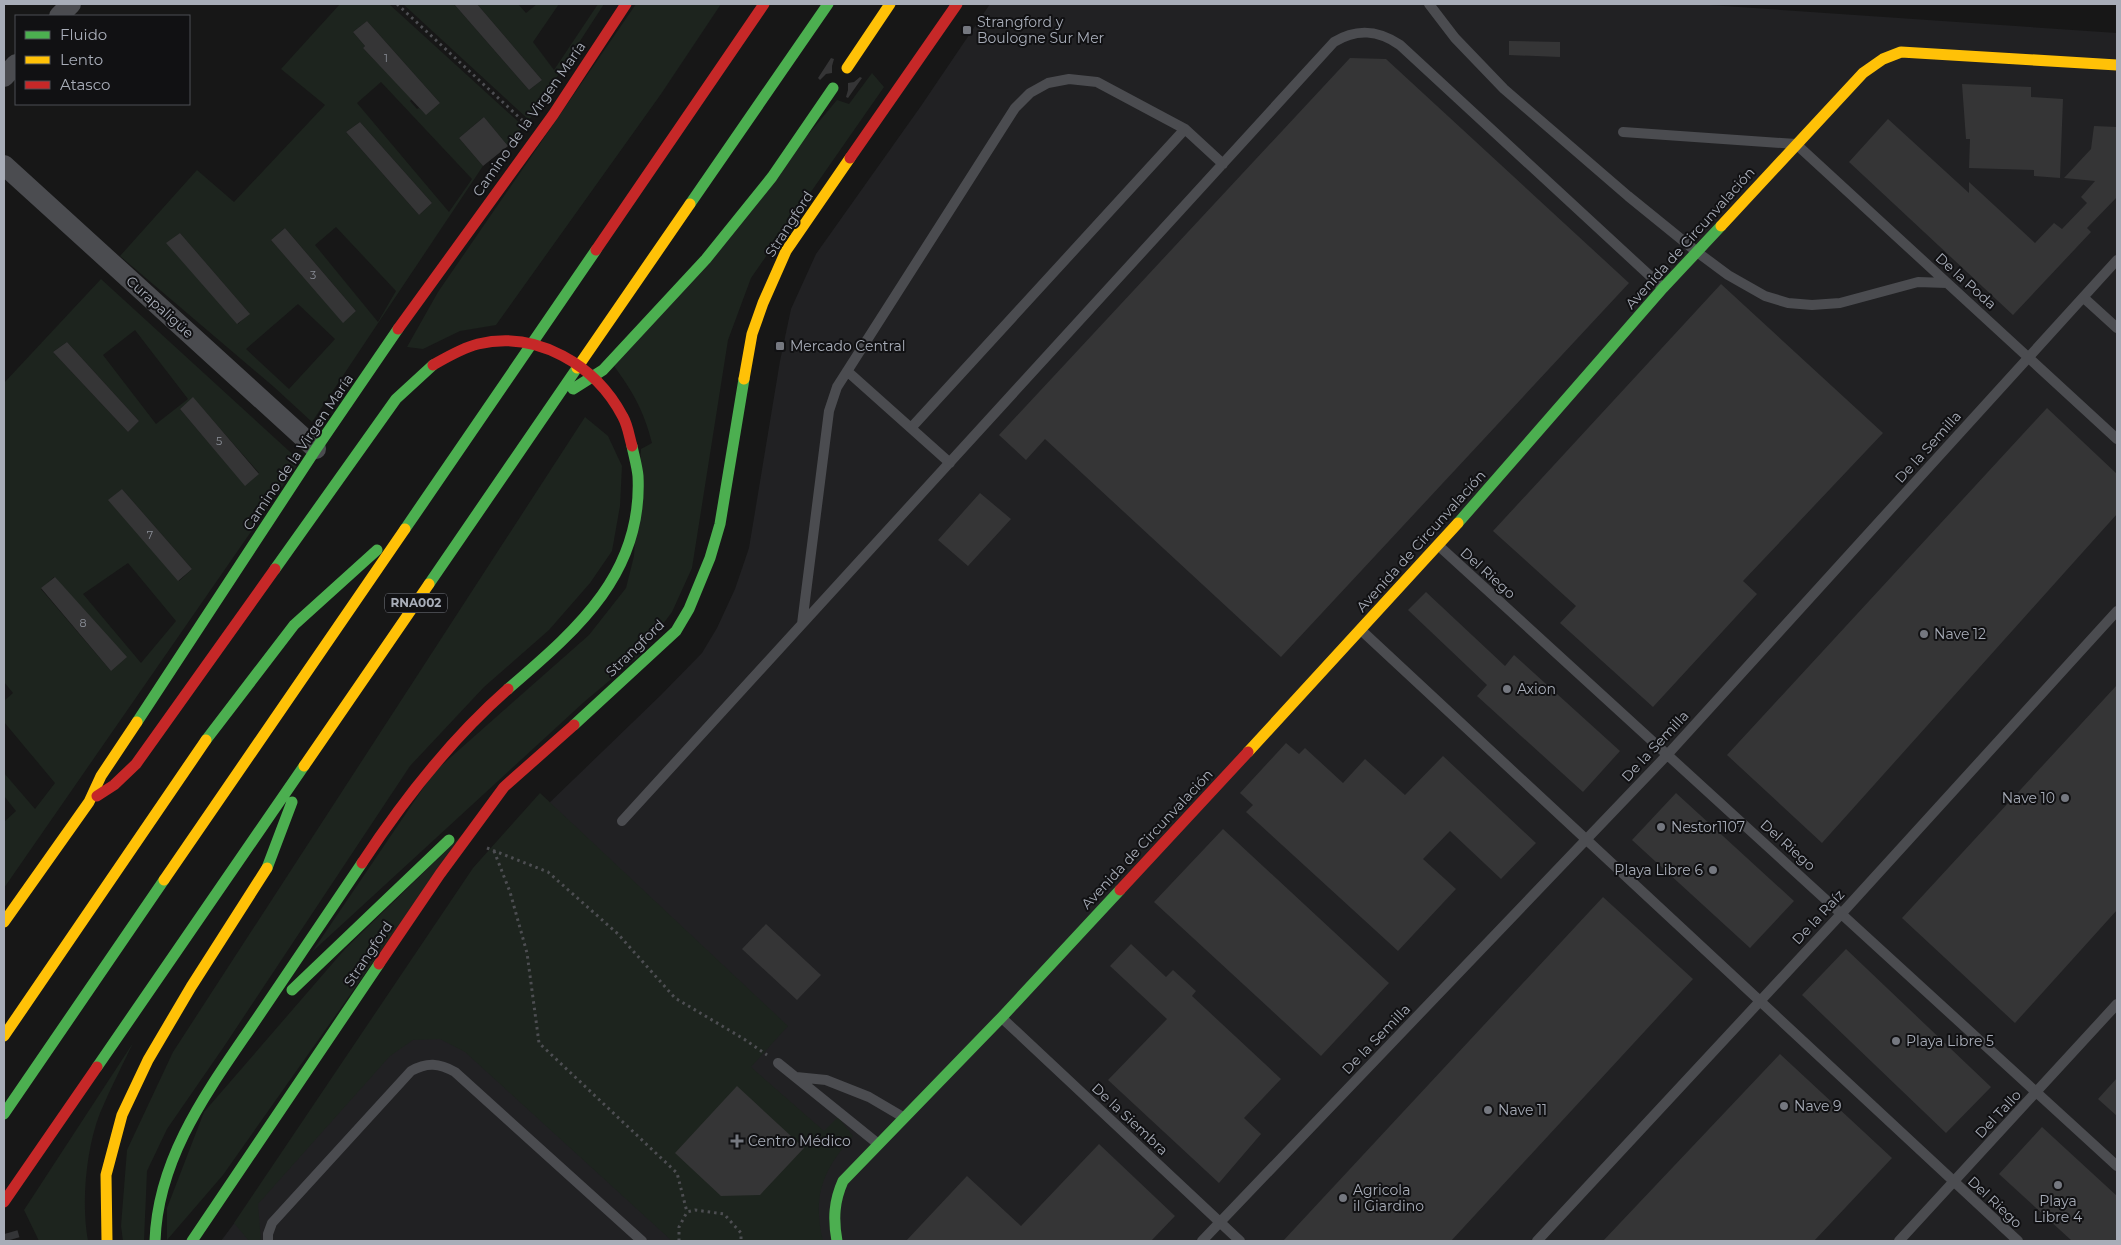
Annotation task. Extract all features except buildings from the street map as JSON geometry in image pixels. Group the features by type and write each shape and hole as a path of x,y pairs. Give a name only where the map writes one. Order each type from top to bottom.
{"main road":[{"name":"Camino de la Virgen María","path":"4,922 89,802 101,776 316,449 402,323 538,133 553,115 626,4"},
{"name":"RNA002","path":"4,1114 764,4"},
{"name":"RNA002","path":"4,1202 828,4"},
{"path":"847,68 890,4"},
{"name":"Strangford","path":"192,1241 440,874 504,787 655,652 676,631 690,609 710,558 720,524 752,334 773,279 786,251 957,4"},
{"name":"Avenida de Circunvalación","path":"837,1241 833,1220 835,1196 842,1181 1002,1017 1361,630 1438,546 1663,288 1863,73 1883,59 1901,52 2117,65"},
{"path":"555,401 603,370 706,259 772,177 833,88"},
{"path":"89,802 114,785 136,764 396,399 410,384 433,365 458,351 485,343 513,341 542,346 568,356 591,373 610,394 624,418 638,478 637,518 628,553 615,580 596,606 564,642 489,706 428,769 398,809 194,1113 169,1166 159,1204 155,1241"},
{"path":"4,1036 192,759 294,625 411,519"},
{"path":"107,1241 106,1175 122,1115 148,1060 191,987 265,874 306,763"},
{"path":"253,1027 504,787"}],"street":[{"path":"60,15 71,4"},
{"path":"4,78 15,65"},
{"name":"Curapaligüe","path":"4,165 316,449"}],"lane":[{"path":"1429,4 1456,38 1504,89 1628,196 1697,252 1728,275 1765,296 1788,303 1812,305 1840,303 1918,282 1948,283"},
{"path":"622,821 1334,42 1347,34 1376,32 1400,45 1663,288"},
{"path":"802,624 829,411 837,387 1015,108 1030,93 1048,83 1069,79 1097,82 1185,129 1223,164"},
{"path":"911,428 1185,129"},
{"path":"1622,132 1796,144"},
{"name":"De la Poda","path":"1796,144 2117,439"},
{"name":"De la Semilla","path":"1202,1241 1668,754 2117,260"},
{"path":"2084,298 2117,328"},
{"path":"847,371 950,463"},
{"name":"Del Riego","path":"1438,546 2117,1166"},
{"name":"De la Raíz","path":"1538,1241 1758,1000 1842,913 2117,611"},
{"name":"Del Riego","path":"1361,630 2018,1241"},
{"name":"Del Tallo","path":"1899,1241 2117,1004"},
{"name":"De la Siembra","path":"1002,1017 1240,1241"},
{"path":"778,1063 878,1144"},
{"path":"268,1241 268,1234 272,1223 411,1071 422,1065 434,1064 455,1072 642,1241"},
{"path":"796,1077 826,1080 869,1097 904,1118"}],"path":[{"path":"397,4 519,118 538,133"},
{"path":"473,830 485,847 548,872 618,934 674,998 744,1039 778,1063"},
{"path":"494,851 510,892 526,954 539,1043 677,1173 687,1212 679,1227 679,1241"},
{"path":"687,1212 695,1210 724,1214 741,1232 741,1241"}],"shaded area":[{"path":"340,4 389,4 523,126 508,146 484,117 459,138 483,166 312,422 274,387 120,256 197,170 234,202 325,105 281,69","holes":["367,21 440,103 426,114 419,108 417,109 410,101 412,99 363,48 365,46 353,32","381,82 472,179 449,212 357,103","360,122 432,203 419,215 346,132","336,227 396,291 378,322 315,245","285,228 356,311 343,322 271,240","180,233 249,313 238,324 167,243","298,304 335,339 289,389 246,349"]},
{"path":"403,4 454,4 529,90 542,80 477,4 518,4 526,13 537,4 559,4 533,42 554,70 598,4 604,4 529,120"},
{"path":"636,4 721,4 661,94 496,325 460,331 423,349 407,347 438,292"},
{"name":"Mercado Central","path":"990,4 1695,4 2117,33 2117,1241 221,1241 544,808 702,653 717,628 735,589 749,548 780,361 791,309 816,254 921,106"},
{"path":"872,73 884,87 751,278 728,340 692,568 672,612 640,655 584,702 312,952 434,772 589,635 626,588 634,556 641,449 652,443 637,402 614,366 837,100 849,104"},
{"path":"101,279 300,461 4,888 4,822 16,811 4,796 4,773 35,809 55,783 4,722 4,701 13,693 4,682 4,383","holes":["135,330 188,399 156,424 103,355","67,342 139,421 128,432 53,352","193,398 259,473 245,485 180,409","122,489 192,569 179,581 109,500","128,563 176,621 141,663 83,594","54,577 55,577 111,671 41,589"]},
{"path":"585,417 608,436 622,466 620,506 612,551 590,583 549,630 484,687 410,766 167,1129 147,1171 144,1241 123,1241 121,1226 127,1150 173,1052"},
{"path":"540,793 788,1026 751,1067 824,1131 838,1117 853,1136 834,1160 823,1184 819,1210 823,1241 672,1241 465,1052 440,1039 413,1040 390,1056 258,1204 261,1241 249,1241 234,1223 473,868"},
{"path":"465,832 223,1175 167,1240 167,1208 204,1112 345,949"},
{"path":"133,1043 100,1113 91,1143 85,1193 88,1241 39,1241 24,1210"}],"tunnel":[{"path":"4,1234 6,1241"}],"traffic: fast":[{"path":"690,204 828,4"},
{"path":"573,389 603,370 706,259 772,177 833,88"},
{"path":"1458,523 1663,288 1721,226"},
{"path":"405,529 596,250"},
{"path":"137,722 316,449 398,329"},
{"path":"275,569 396,399 433,365"},
{"path":"429,584 577,368"},
{"path":"574,725 676,631 689,609 710,558 720,524 744,379"},
{"path":"508,689 580,622 600,598 617,572 629,543 637,511 638,476 632,446"},
{"path":"206,740 294,625 377,550"},
{"path":"97,1067 304,766"},
{"path":"267,868 292,802"},
{"path":"292,990 449,840"},
{"path":"155,1241 158,1209 166,1178 177,1149 191,1121 224,1067 362,863"},
{"path":"4,1114 164,880"},
{"path":"837,1241 835,1210 843,1181 1002,1017 1120,890"},
{"path":"192,1241 379,964"}],"traffic: slow":[{"path":"847,68 890,4"},
{"path":"1721,226 1863,73 1883,59 1901,52 2117,65"},
{"path":"744,379 752,334 763,303 786,251 850,158"},
{"path":"577,368 690,204"},
{"path":"1248,752 1458,523"},
{"path":"164,880 405,529"},
{"path":"304,766 429,584"},
{"path":"4,922 89,802 101,776 137,722"},
{"path":"4,1036 206,740"},
{"path":"107,1241 106,1175 122,1115 148,1060 191,987 267,868"}],"traffic: jam":[{"path":"398,329 553,115 626,4"},
{"path":"596,250 764,4"},
{"path":"850,158 957,4"},
{"path":"433,365 460,350 478,344 500,341 522,342 543,347 581,367 597,382 611,398 623,417 632,446"},
{"path":"97,796 114,785 136,764 275,569"},
{"path":"362,863 394,816 429,771 487,708 508,689"},
{"path":"379,964 440,874 504,787 574,725"},
{"path":"1120,890 1248,752"},
{"path":"4,1202 97,1067"}],"place":[{"name":"Strangford y Boulogne Sur Mer","path":"967,30"},
{"name":"Mercado Central","path":"780,346"},
{"name":"Nave 12","path":"1924,634"},
{"name":"Axion","path":"1507,689"},
{"name":"Nave 10","path":"2065,798"},
{"name":"Nestor1107","path":"1661,827"},
{"name":"Playa Libre 6","path":"1713,870"},
{"name":"Playa Libre 5","path":"1896,1041"},
{"name":"Nave 9","path":"1784,1106"},
{"name":"Nave 11","path":"1488,1110"},
{"name":"Centro Médico","path":"737,1141"},
{"name":"Playa Libre 4","path":"2058,1185"},
{"name":"Agricola il Giardino","path":"1343,1198"}]}
